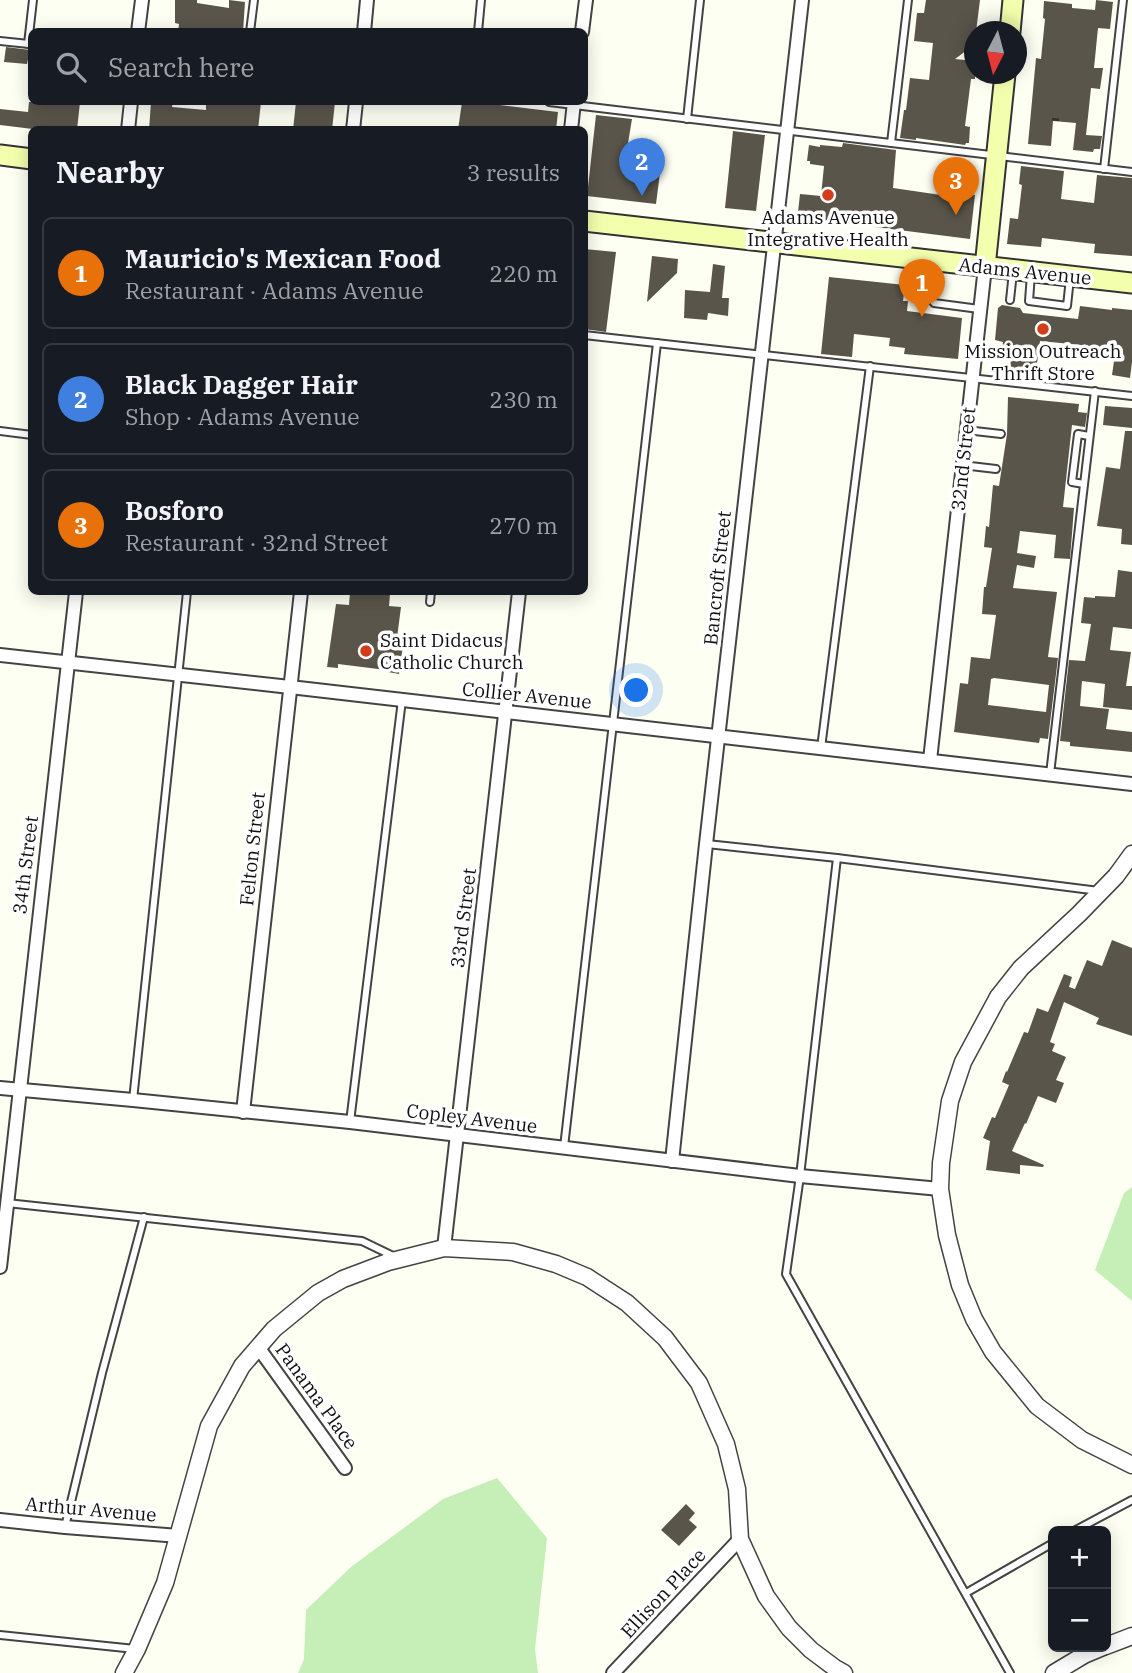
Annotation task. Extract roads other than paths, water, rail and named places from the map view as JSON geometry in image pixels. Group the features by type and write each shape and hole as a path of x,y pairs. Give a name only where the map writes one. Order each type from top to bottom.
{"main road":[{"path":"1011,21 1013,0"},
{"name":"32nd Street","path":"985,267 1004,84"},
{"path":"0,155 28,158"},
{"name":"Adams Avenue","path":"588,221 1132,283"}],"street":[{"path":"138,28 142,0"},
{"path":"364,28 367,0"},
{"path":"582,28 586,0"},
{"name":"Bancroft Street","path":"671,1161 802,0"},
{"path":"128,126 131,105"},
{"path":"353,126 356,105"},
{"path":"571,126 574,105"},
{"name":"32nd Street","path":"930,760 985,267"},
{"name":"34th Street","path":"0,1267 76,595"},
{"name":"Felton Street","path":"243,1112 300,595"},
{"name":"33rd Street","path":"444,1248 519,595"},
{"name":"Collier Avenue","path":"0,655 1132,784"},
{"path":"1132,854 1116,876 1021,968 998,997 963,1062 950,1101 940,1189 947,1235 960,1284 974,1319 993,1352 1037,1406 1082,1440 1132,1465"},
{"name":"Copley Avenue","path":"0,1088 350,1122 800,1176 940,1189"},
{"path":"124,1673 165,1584 209,1426 242,1366 274,1329 318,1293 343,1279 397,1259 444,1248 513,1252 556,1264 587,1277 627,1303 665,1338 699,1383 726,1444 737,1489 740,1539 766,1596 789,1628 811,1650 844,1673"},
{"name":"Panama Place","path":"258,1347 345,1468"},
{"name":"Arthur Avenue","path":"0,1520 179,1536"},
{"name":"Ellison Place","path":"613,1673 740,1539"},
{"path":"1111,1644 1132,1636"},
{"path":"1054,1673 1091,1652"}],"lane":[{"path":"31,28 33,0"},
{"path":"250,28 254,0"},
{"path":"478,28 481,0"},
{"path":"687,119 700,0"},
{"path":"891,143 908,0"},
{"path":"1104,169 1123,0"},
{"path":"0,41 28,44"},
{"path":"588,105 1132,172"},
{"path":"933,261 929,295 934,303 979,310"},
{"path":"1022,271 1029,301 1067,306 1070,276"},
{"path":"1010,300 1022,271"},
{"path":"588,334 1132,396"},
{"path":"564,1148 657,342"},
{"path":"821,748 870,366"},
{"path":"1050,774 1094,391"},
{"path":"966,430 1001,434"},
{"path":"0,431 28,434"},
{"path":"1084,484 1072,482 1078,434 1089,436"},
{"path":"962,466 996,469"},
{"path":"133,1100 187,595"},
{"path":"430,602 431,595"},
{"path":"350,1122 402,700"},
{"path":"706,844 1101,891"},
{"path":"837,858 786,1274 1010,1673"},
{"path":"7,1202 362,1241 397,1259"},
{"path":"65,1527 102,1373 144,1217"},
{"path":"1083,1526 1132,1500"},
{"path":"966,1593 1048,1546"},
{"path":"0,1635 137,1649"}],"place":[{"name":"Adams Avenue Integrative Health","path":"828,195"},
{"name":"Black Dagger Hair","path":"642,196"},
{"name":"Bosforo","path":"956,215"},
{"name":"Mauricio's Mexican Food","path":"922,317"},
{"name":"Mission Outreach Thrift Store","path":"1043,329"},
{"name":"Saint Didacus Catholic Church","path":"366,651"}]}
